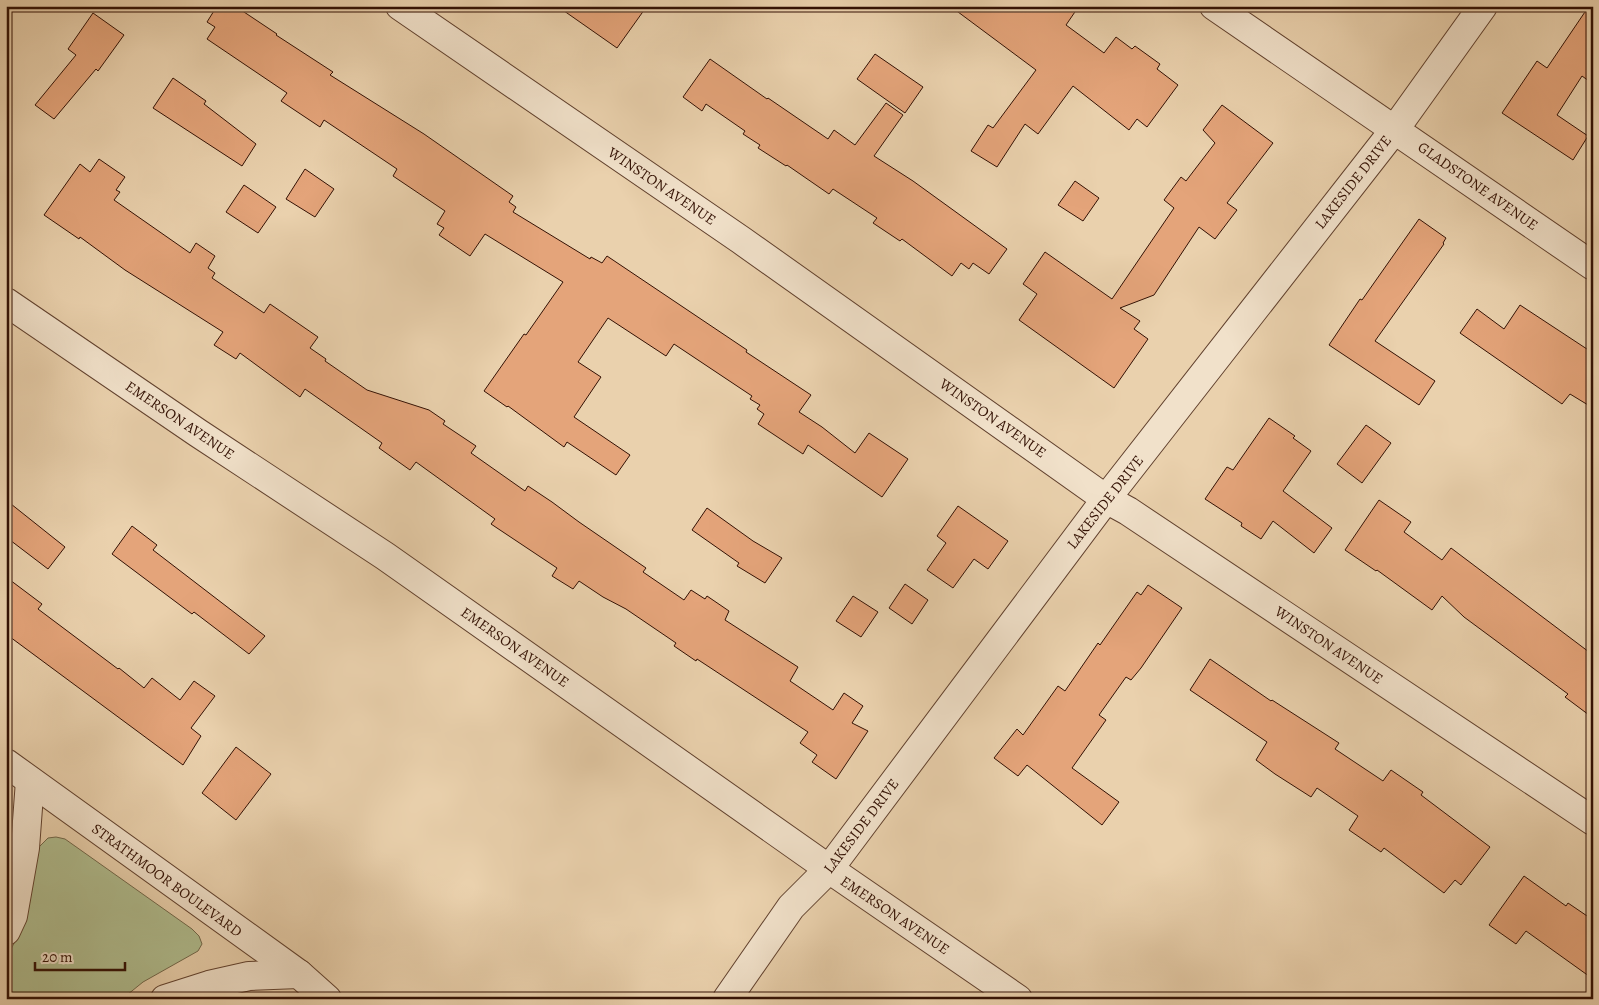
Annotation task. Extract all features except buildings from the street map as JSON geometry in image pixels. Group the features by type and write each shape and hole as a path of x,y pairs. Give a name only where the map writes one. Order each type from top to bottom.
{"street":[{"name":"WINSTON AVENUE","path":"400,6 741,240 1106,499 1128,511 1593,821"},
{"name":"GLADSTONE AVENUE","path":"1214,6 1593,266"},
{"name":"LAKESIDE DRIVE","path":"727,999 791,907 829,869 1106,499 1395,129 1483,6"},
{"name":"EMERSON AVENUE","path":"6,302 385,556 829,869 1018,999"},
{"name":"STRATHMOOR BOULEVARD","path":"6,763 299,974 327,999"},
{"path":"6,931 13,916 25,848 30,781"},
{"path":"166,999 209,985 249,976 299,974"}],"green space":[{"path":"48,838 65,839 192,929 199,936 202,944 198,951 143,982 122,999 6,999 6,958 18,936 36,850"}]}
